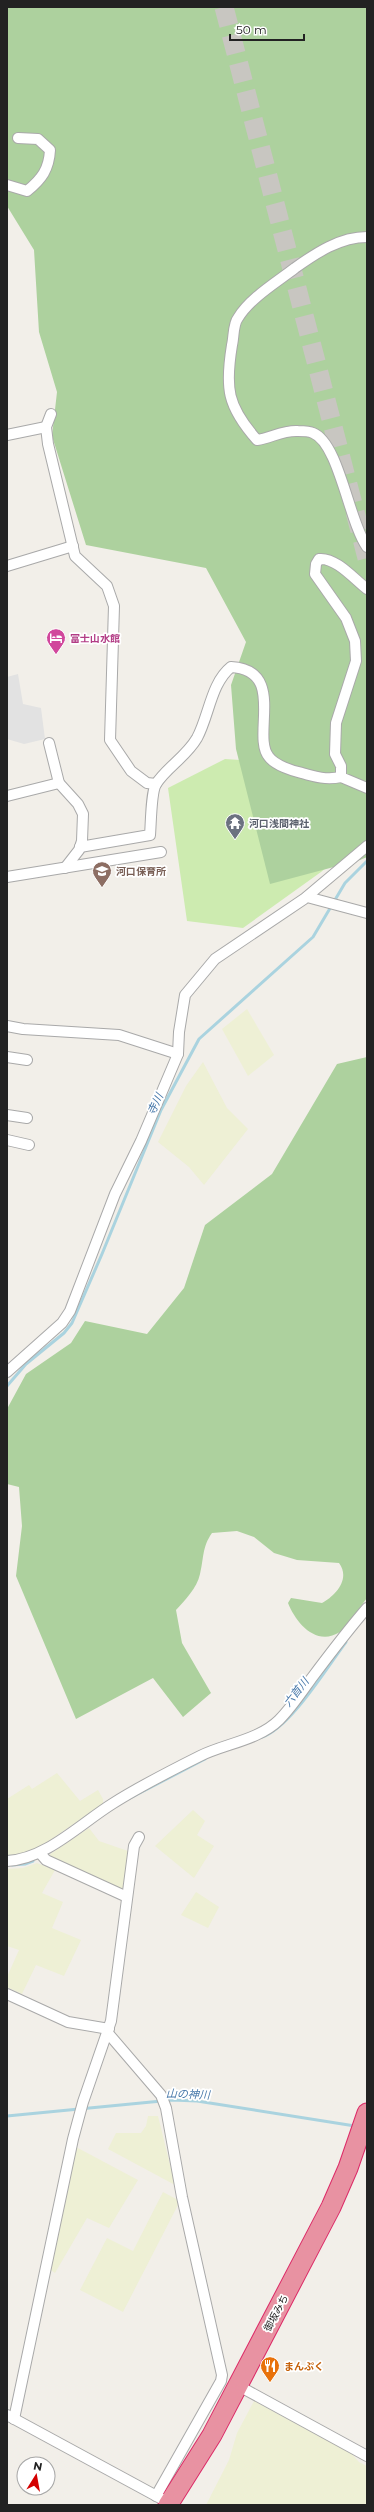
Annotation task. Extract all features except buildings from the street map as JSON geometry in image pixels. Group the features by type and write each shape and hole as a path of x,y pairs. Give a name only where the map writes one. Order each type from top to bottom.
{"highway":[{"name":"御坂みち","path":"169,2503 197,2459 331,2207 364,2128"}],"street":[{"path":"7,185 27,190 40,180 49,164 50,150 38,138 18,138"},
{"path":"367,237 353,237 335,244 310,258 265,290 237,319 228,368 228,394 242,423 257,440 297,430 313,432 326,444 336,463 355,524 367,547"},
{"path":"51,414 46,427 73,546 79,562 107,586 114,606 110,740 132,771 147,783 156,784"},
{"path":"7,435 46,427"},
{"path":"7,566 73,546"},
{"path":"341,777 341,766 336,754 336,723 356,661 355,641 346,618 315,574 316,564 319,559 333,562 367,589"},
{"path":"80,847 150,835 156,784 190,750 204,722 214,693 225,672 231,667 246,670 258,681 265,698 265,749 269,758 292,771 320,778 341,777 367,788"},
{"path":"49,743 59,784 78,804 83,814 80,847 65,868"},
{"path":"7,796 59,784"},
{"path":"7,1372 62,1324 70,1311 115,1194 141,1141 178,1054 179,1032 185,995 208,965 307,897 367,846"},
{"path":"7,877 161,852"},
{"path":"307,897 367,913"},
{"path":"7,1026 119,1035 178,1054"},
{"path":"7,1057 27,1060"},
{"path":"7,1115 27,1118"},
{"path":"7,1140 30,1145"},
{"path":"7,1861 26,1859 40,1854 106,1807 142,1786 199,1756 238,1742 274,1724 367,1608"},
{"path":"7,1994 68,2022 108,2031 161,2095 166,2108 182,2197 222,2375 221,2381 169,2503 11,2417 78,2120 108,2031 134,1846 139,1837"},
{"path":"40,1854 46,1860 127,1897"},
{"path":"237,2385 367,2456"}],"green space":[{"path":"7,7 367,7 367,857 360,860 270,884 236,749 231,685 246,642 206,568 86,545 52,436 57,392 39,332 34,250 7,206"},
{"path":"225,759 258,761 360,840 321,872 243,928 187,921 168,788"},
{"path":"247,1009 274,1055 248,1076 222,1029"},
{"path":"367,1057 367,1598 340,1632 331,1636 323,1637 315,1635 308,1631 296,1618 288,1603 291,1598 322,1603 327,1600 340,1586 342,1581 342,1569 339,1563 297,1560 274,1553 254,1537 237,1531 212,1533 206,1543 200,1574 196,1584 190,1594 176,1610 182,1643 211,1693 183,1717 153,1678 76,1719 16,1576 22,1526 19,1487 7,1484 7,1409 26,1374 71,1343 85,1321 147,1334 184,1288 205,1225 272,1174 337,1064"},
{"path":"203,1062 227,1108 248,1129 204,1185 189,1167 158,1142 186,1086"},
{"path":"57,1773 80,1801 98,1790 103,1799 103,1804 37,1849 23,1855 7,1856 7,1799 29,1785 32,1789"},
{"path":"193,1810 205,1821 197,1835 214,1846 194,1878 155,1846"},
{"path":"89,1828 99,1841 128,1851 126,1891 123,1892 50,1858 49,1855"},
{"path":"37,1863 55,1870 42,1893 63,1902 52,1928 81,1940 64,1976 36,1965 22,1994 7,1987 7,1977 19,1950 7,1946 7,1869 23,1868"},
{"path":"196,1892 219,1907 208,1928 181,1915"},
{"path":"148,2116 158,2116 175,2185 108,2149 116,2133 141,2133 146,2126"},
{"path":"76,2147 138,2180 109,2228 87,2218 55,2273 48,2268"},
{"path":"163,2192 180,2201 123,2312 80,2290 107,2238 133,2251"},
{"path":"254,2401 351,2453 359,2462 367,2466 367,2505 206,2505 229,2460 237,2433"}],"shaded area":[{"path":"18,674 23,704 41,708 45,739 24,744 7,739 7,677"}],"waterway":[{"name":"寺川","path":"7,1386 26,1364 64,1333 72,1323 161,1110 199,1039 313,937 345,883 367,861"},
{"name":"六首川","path":"262,1737 273,1731 296,1709 308,1695 346,1642"},
{"name":"六首川","path":"130,1798 205,1759"},
{"name":"六首川","path":"12,1865 25,1864 33,1861"},
{"name":"山の神川","path":"7,2116 172,2100 197,2101 355,2126"}],"tunnel":[{"path":"224,7 367,558"}],"place":[{"name":"富士山水館","path":"56,655"},
{"name":"河口浅間神社","path":"235,840"},
{"name":"河口保育所","path":"102,888"},
{"name":"まんぷく","path":"270,2383"}]}
